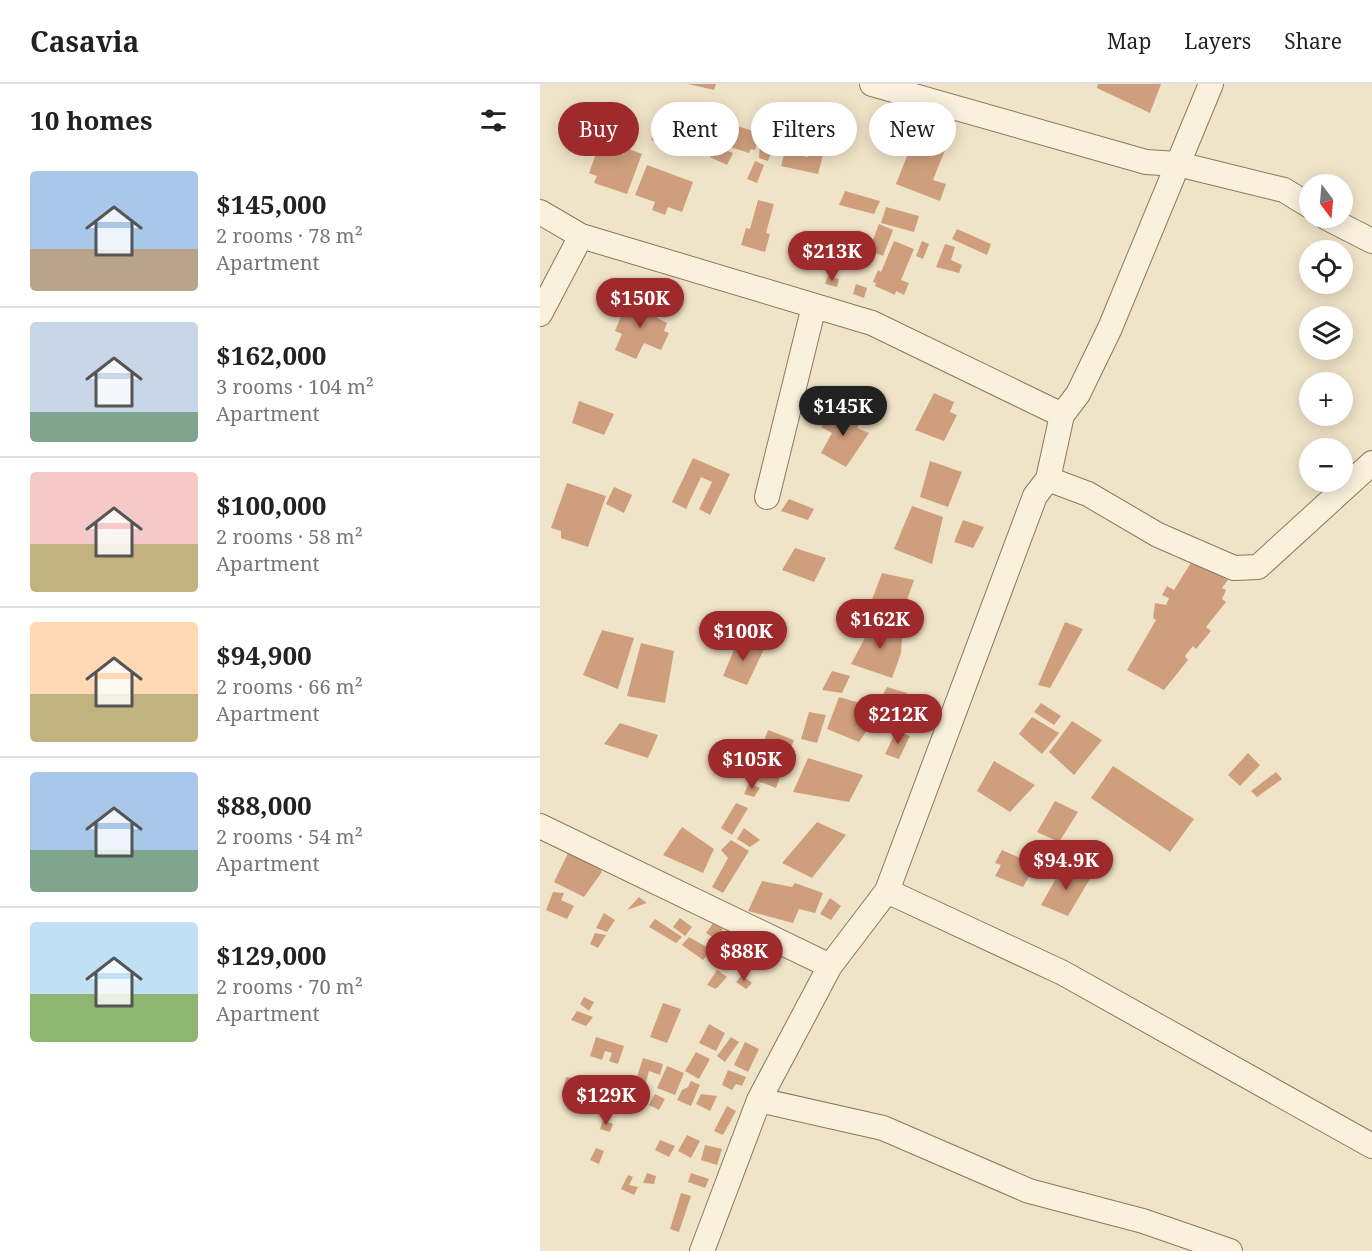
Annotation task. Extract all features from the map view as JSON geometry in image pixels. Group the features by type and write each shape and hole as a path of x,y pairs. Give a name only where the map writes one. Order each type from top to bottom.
{"street":[{"path":"872,84 1146,162 1178,164 1284,190 1299,199"},
{"path":"702,1251 759,1100 830,966 886,891 1035,496 1048,479 1062,415 1078,394 1110,328 1210,84"},
{"path":"540,212 581,236 873,323 1062,415"},
{"path":"1346,228 1372,242"},
{"path":"540,314 581,236"},
{"path":"767,497 814,306"},
{"path":"1048,479 1088,494 1158,535 1234,568 1258,567 1372,463"},
{"path":"540,826 830,966"},
{"path":"886,891 1063,973 1372,1146"},
{"path":"759,1100 883,1128 1029,1191 1143,1221 1230,1251"}],"building":[{"path":"688,84 716,84 714,90"},
{"path":"1098,84 1161,84 1150,113 1097,88"},
{"path":"739,127 751,130 749,153 739,150"},
{"path":"639,153 642,154 627,194 594,183 597,176 589,173 595,156 639,156"},
{"path":"710,156 732,156 727,165"},
{"path":"759,156 770,156 768,161 759,158"},
{"path":"784,156 823,156 818,174 781,166"},
{"path":"907,156 943,156 933,180 946,184 940,201 896,184"},
{"path":"755,161 764,165 757,183 747,179"},
{"path":"647,165 693,182 682,212 668,207 665,215 652,210 655,202 635,195"},
{"path":"845,191 880,201 874,214 839,205"},
{"path":"758,200 774,204 766,233 770,234 765,252 741,245 746,228 750,229"},
{"path":"886,207 919,216 914,232 881,223"},
{"path":"879,224 893,230 883,256 869,250"},
{"path":"957,229 991,244 987,255 952,239"},
{"path":"894,241 914,249 901,280 909,283 904,295 896,291 895,295 875,286 876,283 873,282 878,270 881,272"},
{"path":"922,241 929,244 923,259 916,256"},
{"path":"945,244 955,247 951,260 962,265 959,273 936,267"},
{"path":"828,276 839,279 837,287 825,284"},
{"path":"856,284 867,288 864,298 853,294"},
{"path":"644,302 661,309 657,318 667,323 664,331 669,333 661,350 644,343 636,359 615,350 622,334 615,331 626,303 642,307"},
{"path":"934,393 954,402 950,412 957,415 944,441 915,430"},
{"path":"579,401 614,414 604,435 572,423"},
{"path":"830,410 843,417 847,410 862,418 857,428 869,433 846,467 821,453 832,433 821,427"},
{"path":"693,458 730,474 710,515 699,509 712,482 701,477 686,509 672,502"},
{"path":"930,461 962,472 948,507 920,497"},
{"path":"567,483 606,496 588,547 561,538 561,531 551,528"},
{"path":"614,487 632,495 624,513 606,504"},
{"path":"789,499 814,509 808,520 781,511"},
{"path":"912,506 943,517 932,564 894,549"},
{"path":"963,520 984,527 973,548 954,542"},
{"path":"795,548 826,558 814,582 782,570"},
{"path":"1192,561 1228,580 1222,588 1226,590 1222,599 1226,602 1206,627 1211,631 1196,649 1193,646 1185,656 1188,660 1164,690 1127,670 1156,620 1153,618 1155,603 1166,605 1169,598 1162,595 1167,586 1174,590"},
{"path":"882,573 914,580 900,620 868,610"},
{"path":"875,619 894,626 890,636 902,636 901,653 892,678 851,664"},
{"path":"1065,622 1083,629 1050,688 1038,685"},
{"path":"602,630 634,638 618,689 583,675"},
{"path":"738,640 765,647 747,685 723,676"},
{"path":"641,643 674,651 665,703 627,696"},
{"path":"832,671 850,676 842,693 822,690"},
{"path":"887,687 907,693 897,709 878,704"},
{"path":"839,697 870,706 861,722 870,726 859,742 827,729"},
{"path":"1041,703 1061,716 1054,725 1034,712"},
{"path":"809,712 826,715 817,743 801,739"},
{"path":"1032,717 1059,733 1042,754 1019,734"},
{"path":"1072,721 1102,740 1074,775 1049,752"},
{"path":"620,723 658,735 648,758 604,744"},
{"path":"768,730 794,740 776,788 750,778"},
{"path":"896,731 910,736 899,759 885,754"},
{"path":"1248,753 1260,765 1240,786 1228,775"},
{"path":"808,758 863,775 849,802 793,792"},
{"path":"994,761 1035,785 1010,812 977,791"},
{"path":"1113,766 1194,819 1170,852 1091,798"},
{"path":"1276,772 1282,779 1257,797 1251,791"},
{"path":"749,783 760,788 754,797 744,794"},
{"path":"1055,801 1078,812 1059,842 1037,832"},
{"path":"736,803 748,808 732,835 721,828"},
{"path":"817,822 846,835 812,878 782,863"},
{"path":"682,827 714,849 703,873 663,855"},
{"path":"744,828 760,840 750,847 737,839"},
{"path":"731,840 749,851 723,893 712,887 728,858 721,850"},
{"path":"570,849 594,858 602,872 584,897 554,882"},
{"path":"1002,850 1036,865 1023,887 995,876 1001,865 995,863"},
{"path":"1063,866 1091,877 1068,916 1041,905"},
{"path":"762,881 792,887 795,883 823,893 815,913 799,909 793,923 748,911"},
{"path":"553,892 564,893 561,900 574,906 567,919 546,910"},
{"path":"639,897 647,903 627,910"},
{"path":"830,898 841,906 831,920 820,914"},
{"path":"604,913 615,920 607,932 596,928"},
{"path":"680,918 692,927 685,936 673,927"},
{"path":"655,919 682,937 676,943 649,927"},
{"path":"713,923 723,929 716,939 706,933"},
{"path":"595,933 606,935 598,948 590,944"},
{"path":"689,937 712,950 703,960 682,945"},
{"path":"732,945 750,957 745,964 728,954"},
{"path":"761,953 767,960 757,966 752,960"},
{"path":"717,970 727,977 716,989 707,985"},
{"path":"742,975 752,983 746,989 736,982"},
{"path":"584,997 594,1002 589,1011 580,1004"},
{"path":"663,1003 681,1009 667,1043 650,1037"},
{"path":"577,1011 593,1017 586,1026 571,1020"},
{"path":"709,1024 725,1033 716,1051 699,1043"},
{"path":"596,1037 624,1046 618,1064 609,1061 612,1053 605,1051 602,1060 590,1056"},
{"path":"731,1037 739,1042 725,1062 717,1056"},
{"path":"745,1042 759,1049 748,1072 734,1065"},
{"path":"696,1052 710,1059 699,1079 685,1071"},
{"path":"643,1058 663,1064 660,1075 649,1071 645,1086 634,1086"},
{"path":"667,1066 684,1073 675,1095 657,1088"},
{"path":"728,1070 746,1077 742,1086 736,1084 732,1090 722,1085"},
{"path":"566,1077 577,1079 576,1087 564,1086"},
{"path":"691,1081 700,1085 691,1106 677,1100 682,1090 688,1087"},
{"path":"655,1094 665,1099 659,1110 649,1105"},
{"path":"701,1094 717,1096 710,1111 696,1104"},
{"path":"727,1106 736,1111 723,1135 714,1131"},
{"path":"603,1120 613,1124 610,1132 600,1129"},
{"path":"687,1135 700,1141 691,1158 678,1151"},
{"path":"660,1140 675,1146 669,1157 655,1150"},
{"path":"705,1145 722,1149 717,1165 701,1160"},
{"path":"596,1148 604,1151 599,1164 590,1160"},
{"path":"647,1173 656,1176 654,1184 643,1183"},
{"path":"691,1173 709,1179 705,1188 688,1182"},
{"path":"628,1175 633,1177 629,1185 638,1187 634,1195 621,1189"},
{"path":"681,1193 691,1196 679,1232 670,1229"}]}
